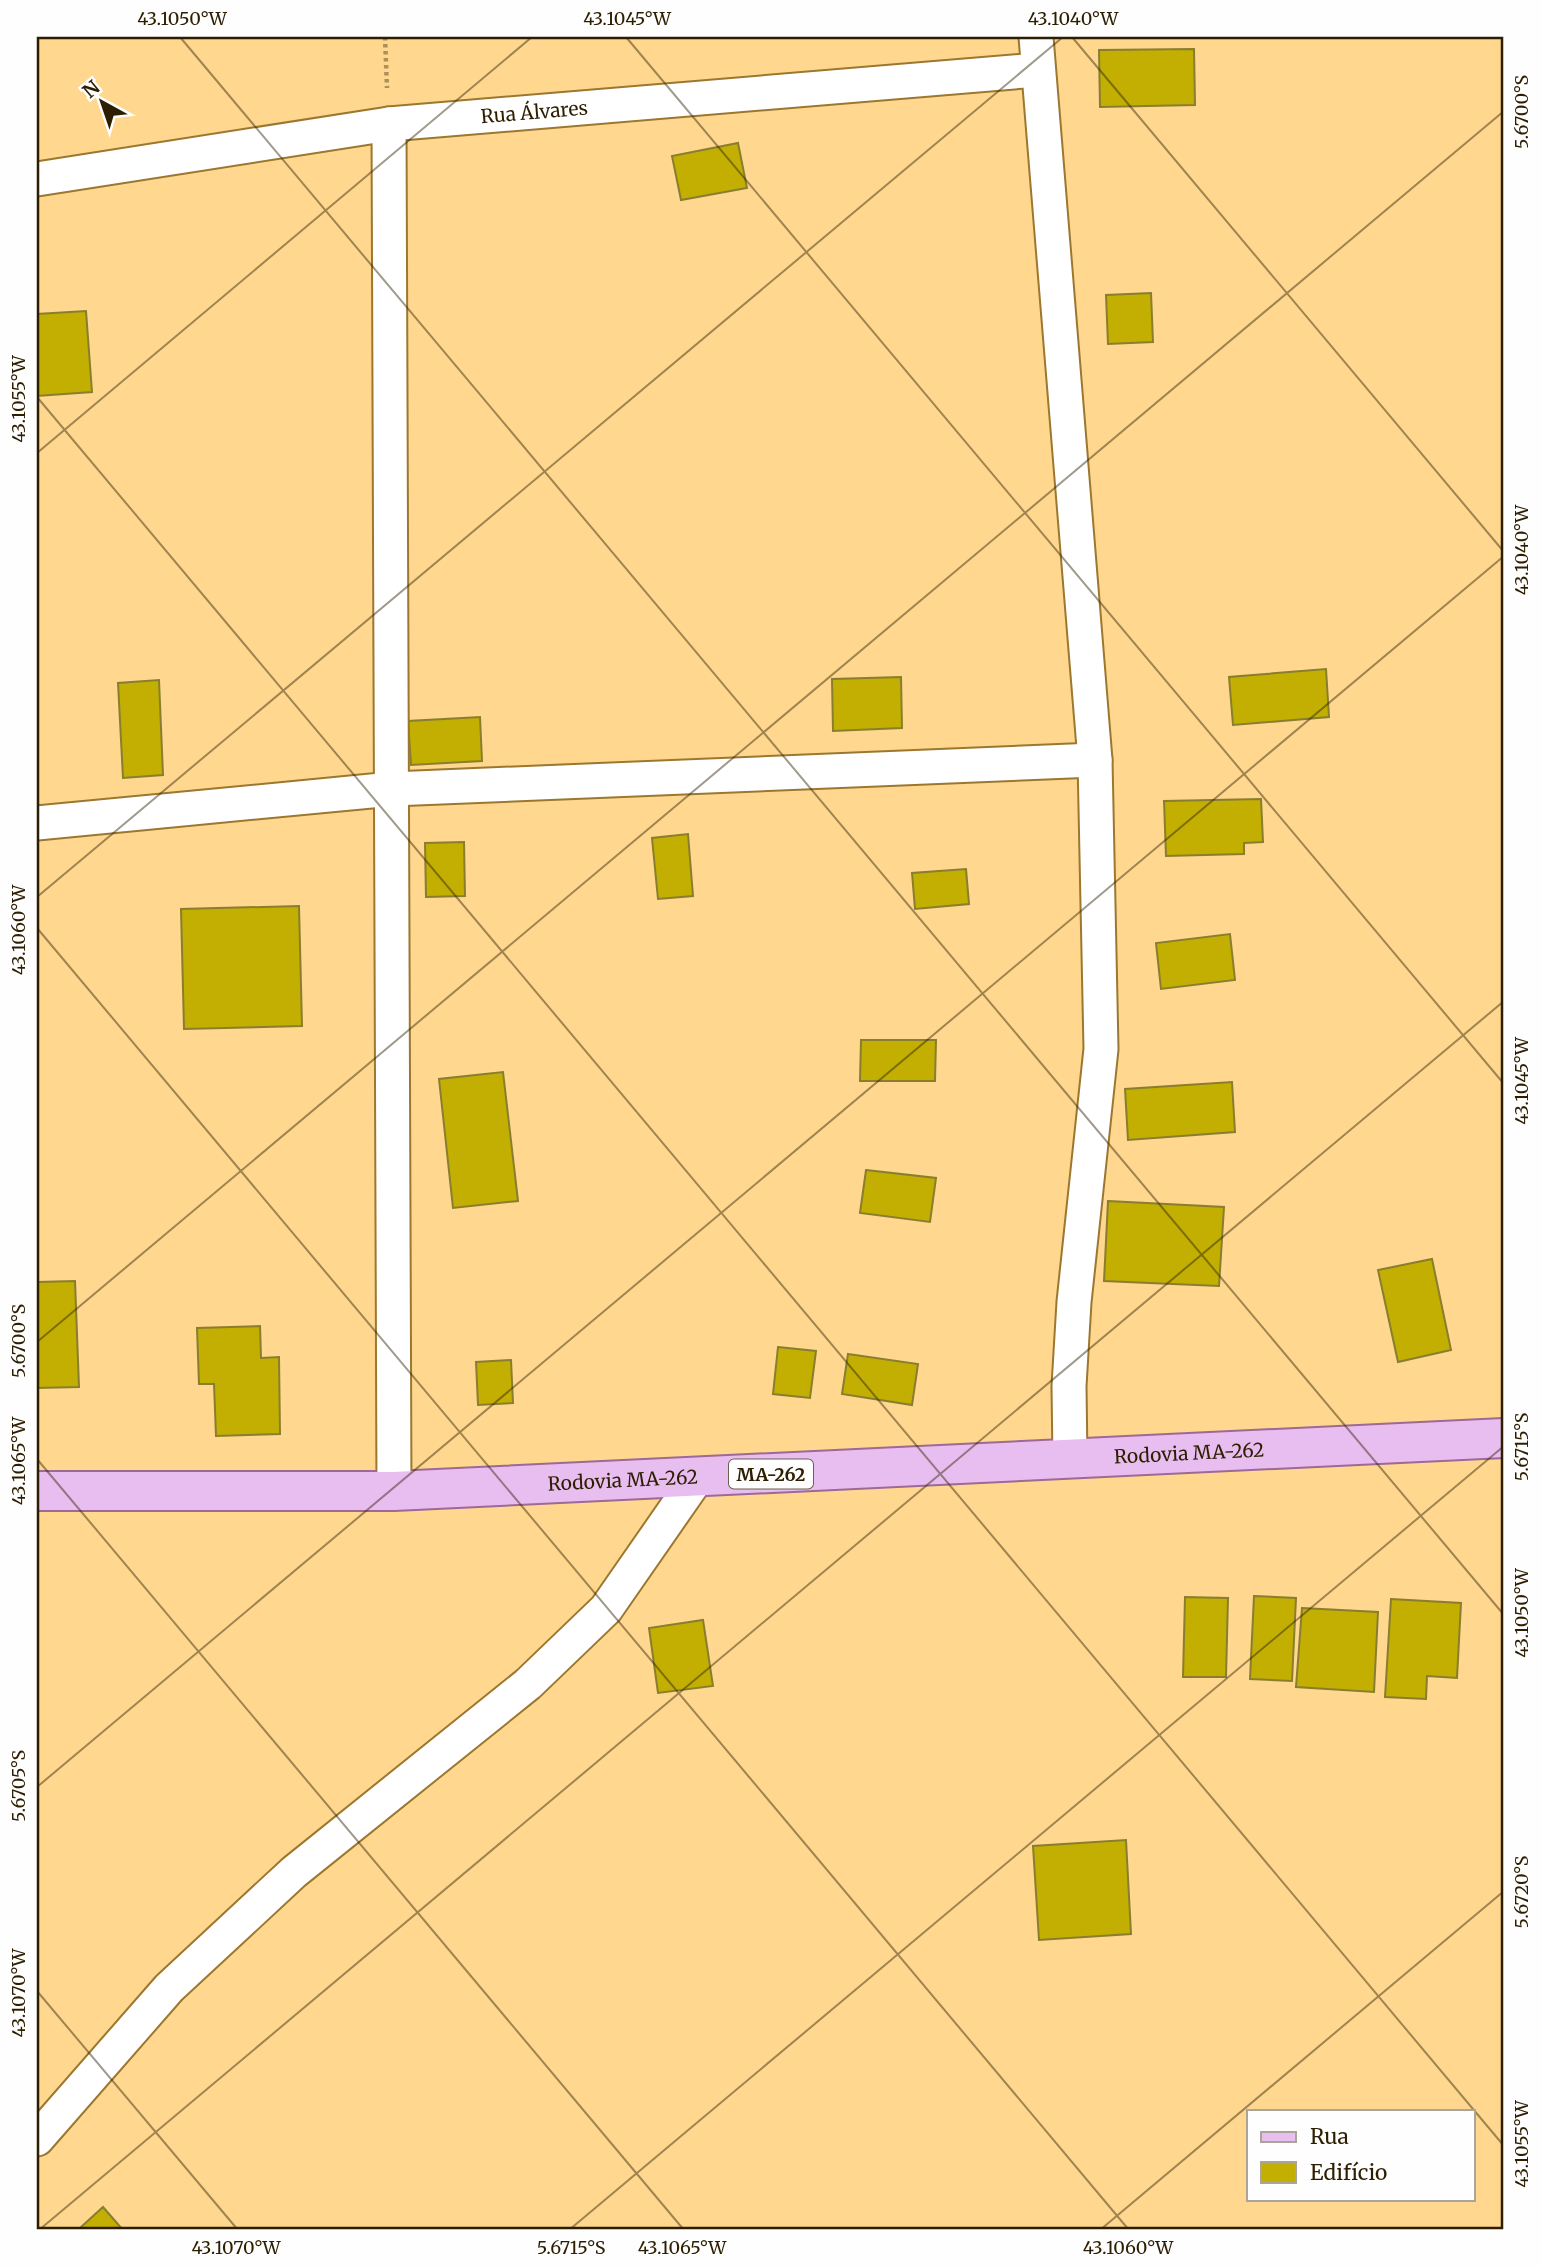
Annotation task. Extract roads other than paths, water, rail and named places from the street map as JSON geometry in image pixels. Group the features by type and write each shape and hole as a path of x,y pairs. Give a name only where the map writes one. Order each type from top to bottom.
{"main road":[{"name":"Rodovia MA-262","path":"37,1491 394,1491 1504,1438"}],"street":[{"path":"1036,37 1095,760 1101,1049 1074,1301 1069,1386 1070,1460"},
{"name":"Rua Álvares","path":"37,179 389,124 1037,70"},
{"path":"389,124 394,1491"},
{"path":"37,823 392,789 1095,760"},
{"path":"37,2140 169,1988 284,1881 528,1684 606,1609 698,1478"}]}
